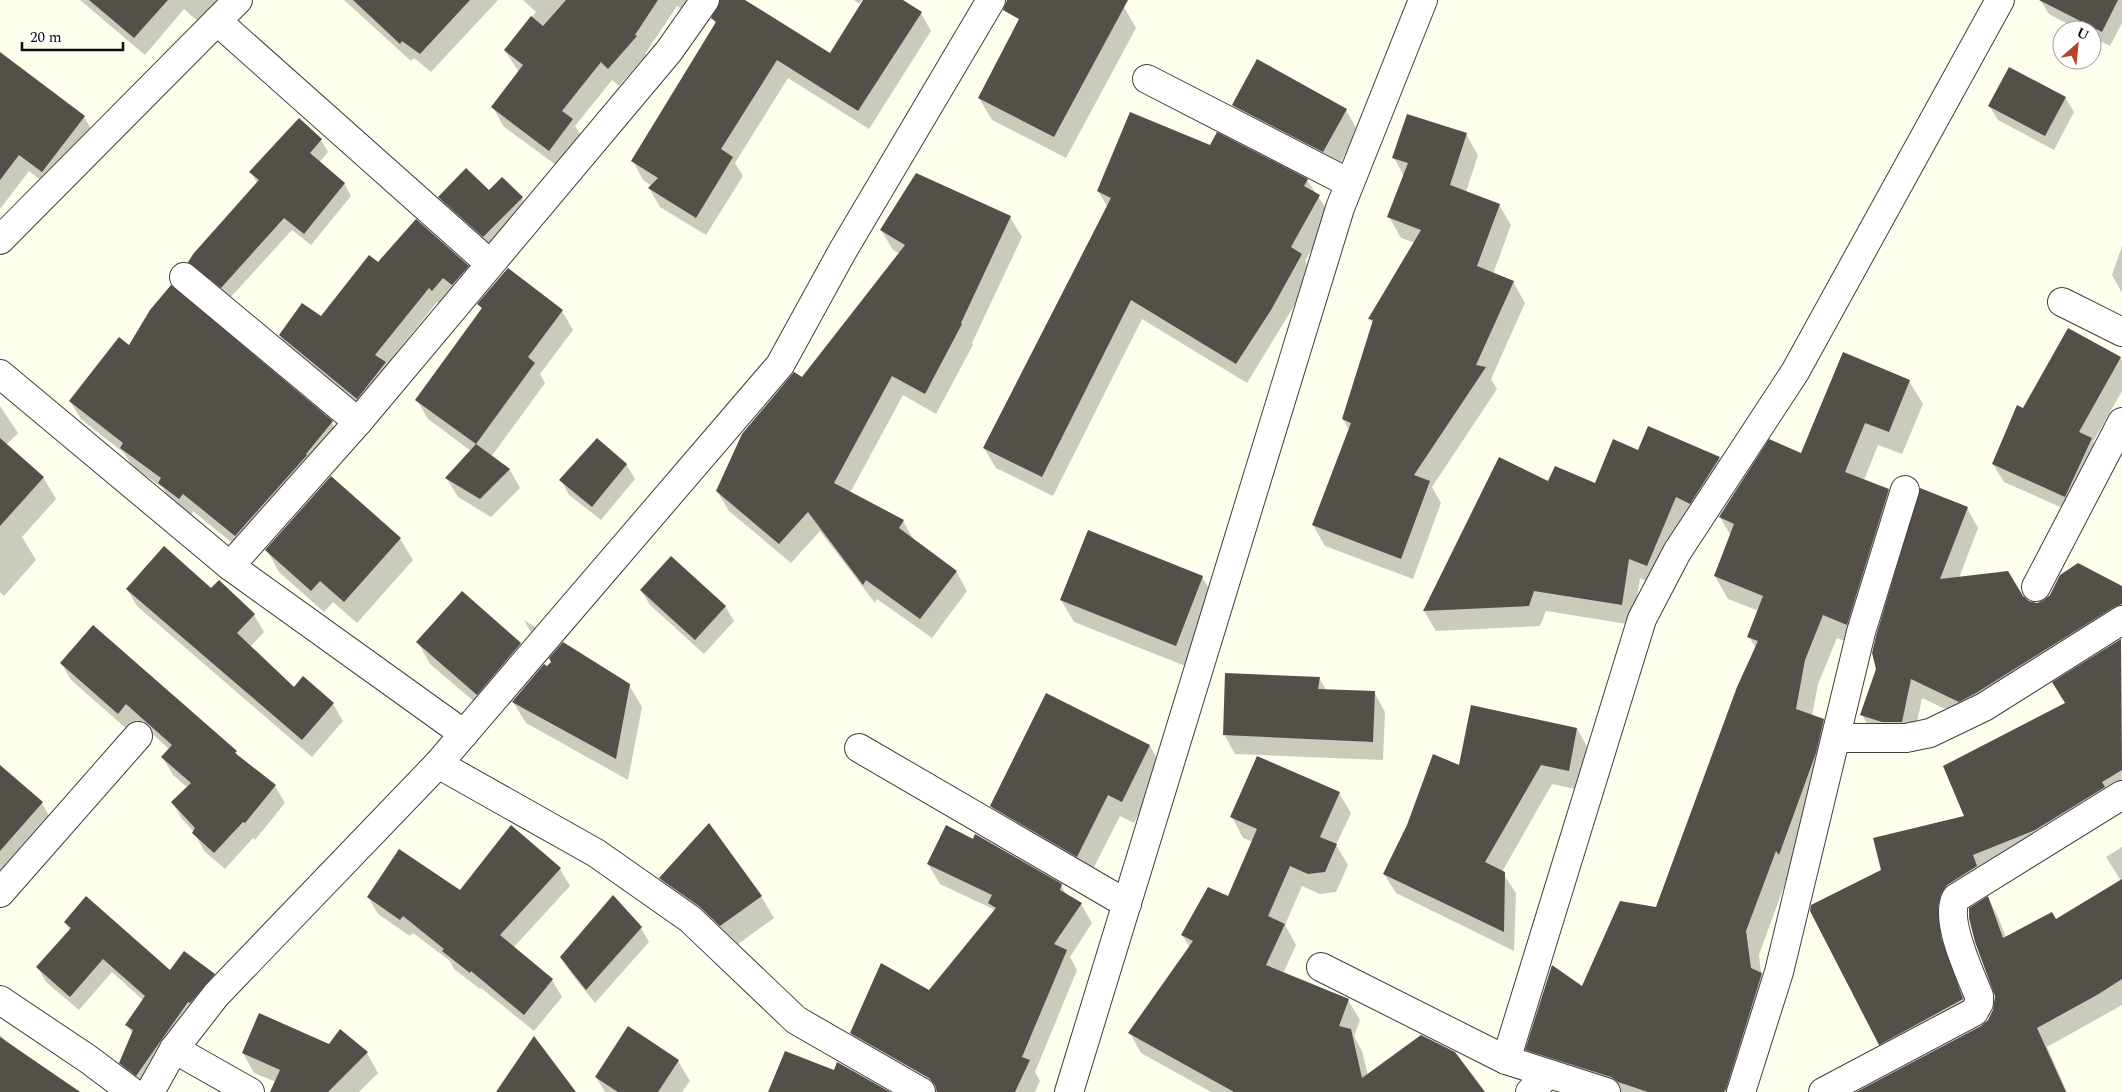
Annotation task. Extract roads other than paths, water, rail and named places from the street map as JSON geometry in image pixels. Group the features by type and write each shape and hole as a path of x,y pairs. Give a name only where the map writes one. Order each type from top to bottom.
{"street":[{"path":"0,240 238,0"},
{"path":"230,566 358,422 669,51 705,0"},
{"path":"150,1092 174,1049 216,996 438,764 780,365 842,252 991,0"},
{"path":"1069,1092 1349,183 1423,0"},
{"path":"1506,1060 1642,619 1677,552 1795,372 2000,0"},
{"path":"217,21 490,264"},
{"path":"1147,79 1349,183"},
{"path":"184,277 358,422"},
{"path":"2062,302 2122,332"},
{"path":"0,374 230,566 464,734"},
{"path":"2036,587 2122,422"},
{"path":"1741,1092 1779,972 1862,632 1904,490"},
{"path":"1836,738 1906,738 1930,733 1984,707 2122,620"},
{"path":"0,894 138,736"},
{"path":"859,748 1127,904"},
{"path":"438,764 596,853 690,919 796,1020 921,1092"},
{"path":"1823,1092 1974,1012 1979,1003 1979,996 1960,947 1952,907 1956,898 2122,796"},
{"path":"1321,967 1506,1060 1539,1083 1606,1092"},
{"path":"0,1000 88,1059 132,1092"},
{"path":"174,1049 250,1092"}]}
